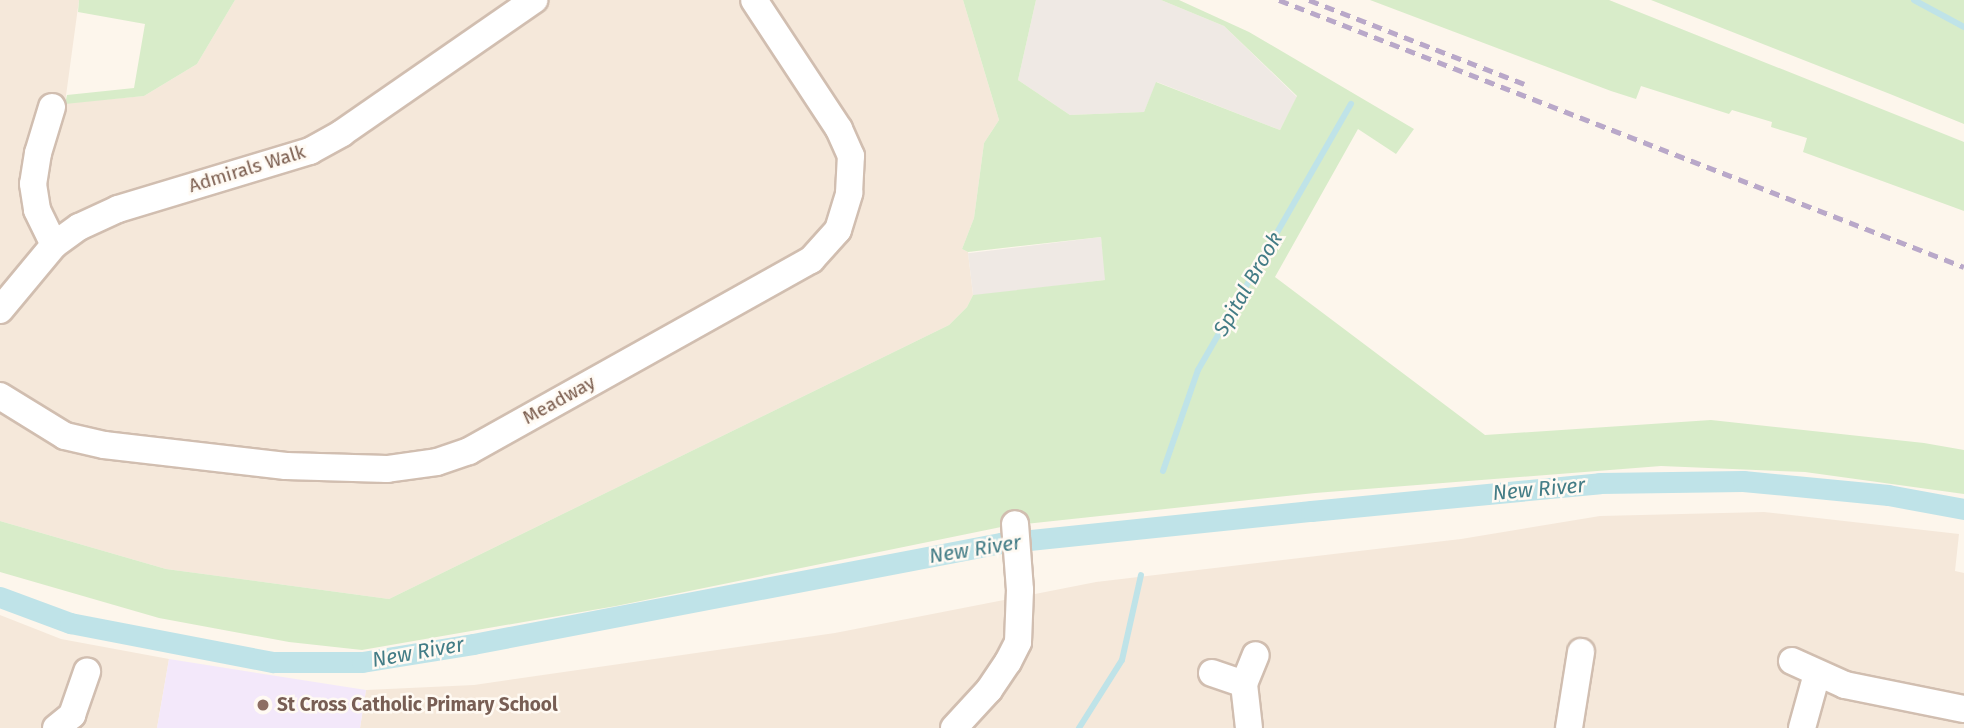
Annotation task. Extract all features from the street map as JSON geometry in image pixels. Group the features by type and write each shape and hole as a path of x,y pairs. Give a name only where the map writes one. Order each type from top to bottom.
{"street":[{"name":"Admirals Walk","path":"0,310 54,244 118,209 310,152 342,133 534,0"},
{"name":"Meadway","path":"0,396 65,436 117,447 286,466 387,469 437,462 469,451 811,260 838,230 849,193 851,156 839,129 754,0"},
{"path":"52,107 38,153 33,184 37,210 54,244"},
{"path":"954,728 989,690 1014,651 1019,630 1020,590 1015,524"},
{"path":"1569,728 1581,652"},
{"path":"1248,728 1244,684 1256,655"},
{"path":"1792,661 1845,685 1964,709"},
{"path":"56,728 72,715 87,672"},
{"path":"1212,673 1244,684"},
{"path":"1802,728 1817,674"}],"shaded area":[{"path":"0,0 79,0 65,103 144,96 197,64 235,0 963,0 999,120 984,143 974,218 962,249 968,252 973,295 967,307 949,325 389,599 166,569 0,521"},
{"path":"1036,0 1161,0 1224,26 1297,97 1280,130 1157,82 1144,112 1070,115 1018,80"},
{"path":"1101,237 1106,280 973,296 968,253"},
{"path":"1764,512 1959,534 1955,571 1964,573 1964,728 360,728 366,690 474,685 835,633 1096,582 1461,539 1600,516"},
{"path":"0,615 61,639 169,659 157,728 0,728"},
{"name":"St Cross Catholic Primary School","path":"169,659 366,690 360,728 157,728"}],"green space":[{"path":"79,0 235,0 197,64 144,96 65,104 67,95 134,88 145,24 78,12"},
{"path":"963,0 1036,0 1018,80 1070,115 1144,112 1156,82 1280,130 1297,96 1224,26 1161,0 1179,0 1249,32 1414,129 1396,154 1358,129 1275,277 1485,435 1711,420 1924,443 1964,450 1964,494 1805,472 1661,466 1315,493 1006,526 616,606 362,650 289,642 159,618 0,572 0,521 166,569 389,599 949,325 967,307 973,295 1105,280 1101,237 968,252 962,249 974,218 984,143 999,120"},
{"path":"1370,0 1609,0 1964,142 1964,211 1803,152 1807,138 1771,127 1772,122 1732,110 1729,114 1641,86 1636,99"},
{"path":"1651,0 1964,0 1964,124 1890,94"}],"waterway":[{"name":"Spital Brook","path":"1914,0 1964,27"},
{"name":"Spital Brook","path":"1163,471 1198,370 1351,104"},
{"name":"New River","path":"0,597 70,623 273,662 362,662 473,644 1001,543 1600,483 1743,481 1888,495 1964,509"},
{"name":"Spital Brook","path":"1079,728 1122,660 1141,575"}],"railway":[{"path":"1279,0 1964,267"},
{"path":"1309,0 1524,84"}],"place":[{"name":"St Cross Catholic Primary School","path":"263,705"}]}
